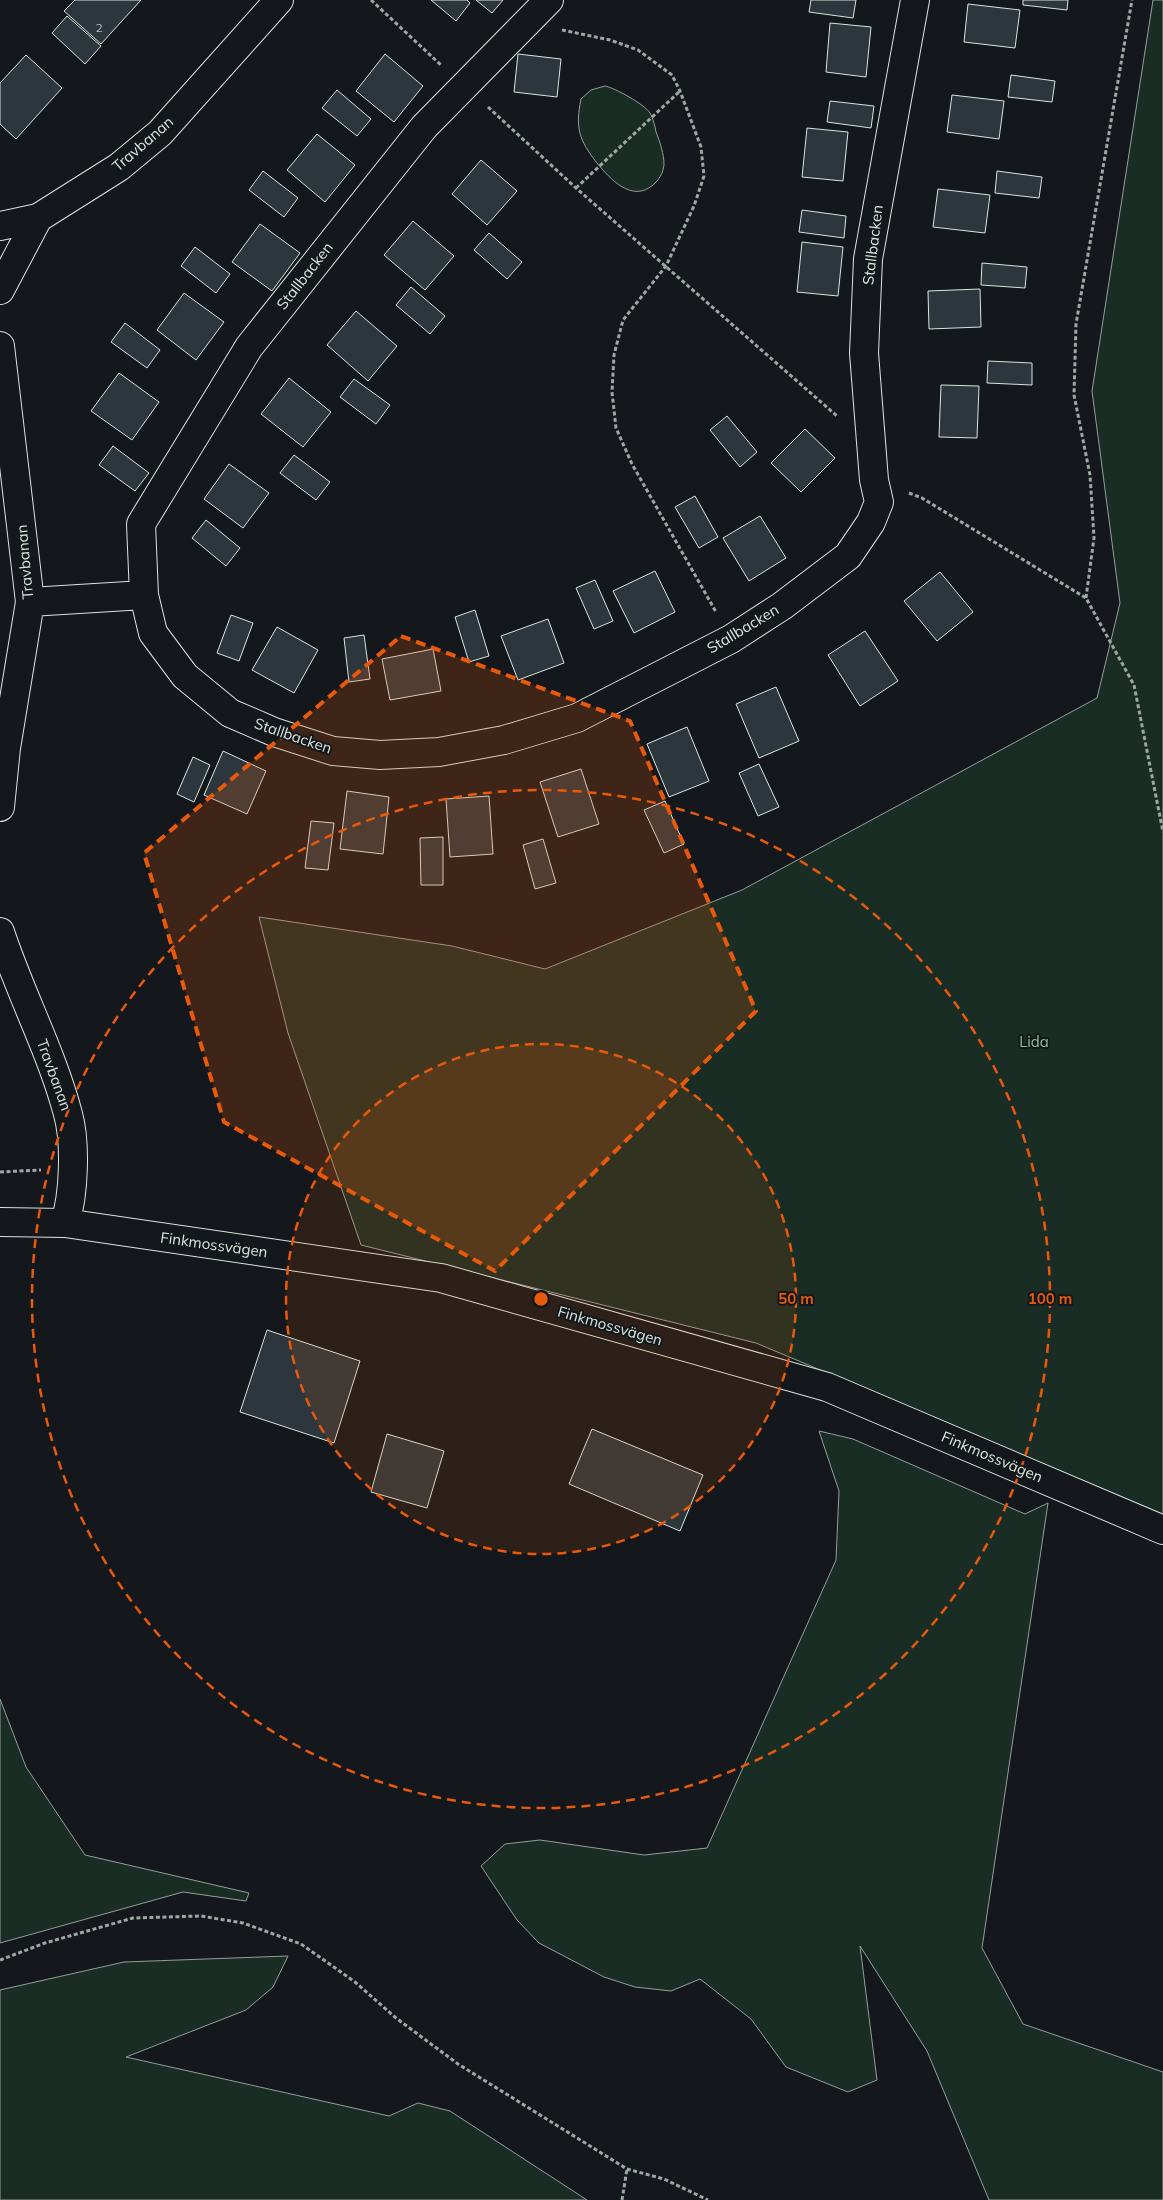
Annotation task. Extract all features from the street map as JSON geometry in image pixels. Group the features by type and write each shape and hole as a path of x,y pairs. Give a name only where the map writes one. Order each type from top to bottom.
{"street":[{"name":"Travbanan","path":"0,226 38,218 119,167 160,133 279,0"},
{"name":"Stallbacken","path":"549,0 424,127 249,347 141,524 144,595 153,633 185,676 230,714 274,732 333,751 380,755 439,752 504,740 576,718 731,639 782,606 848,556 871,522 879,502 874,480 864,353 868,259 915,0"},
{"path":"0,290 38,218"},
{"name":"Travbanan","path":"0,346 30,602 6,748 0,807"},
{"path":"30,602 144,595"},
{"name":"Travbanan","path":"0,932 15,977 50,1061 69,1115 73,1161 70,1206 66,1223"},
{"name":"Finkmossvägen","path":"0,1222 66,1223 441,1278 827,1387 1163,1530"}],"path":[{"path":"371,0 576,188 841,419"},
{"path":"1086,598 1094,538 1090,475 1074,394 1076,324 1132,0"},
{"path":"526,24 586,34 638,50 672,75 701,147 704,176 694,206 666,266 623,320 614,355 612,392 616,428 632,464 731,639"},
{"path":"576,188 680,91"},
{"path":"874,480 922,498 1086,598 1134,685 1163,832"},
{"path":"0,1960 45,1943 133,1918 201,1916 243,1923 301,1944 355,1982 396,2018 458,2064 627,2169 664,2178 708,2200"},
{"path":"622,2200 627,2169"}],"highlighted area":[{"path":"401,636 630,721 756,1011 495,1271 224,1122 144,853"}],"green space":[{"name":"Lida","path":"1153,0 1163,0 1163,1514 756,1343 361,1245 288,1033 259,917 452,946 545,969 742,890 1097,698 1120,603 1092,391"},
{"path":"605,86 636,101 647,109 652,117 662,148 664,165 662,174 657,181 645,190 629,190 615,182 597,163 582,140 578,118 581,99 591,90"},
{"path":"819,1431 853,1439 1025,1514 1048,1503 982,1948 1023,2024 1163,2072 1163,2200 989,2200 927,2051 860,1946 877,2080 848,2092 786,2067 751,2019 700,1979 671,1991 635,1987 604,1977 539,1943 517,1920 481,1866 505,1844 540,1840 644,1855 707,1848 836,1560 839,1491"},
{"path":"0,1699 26,1767 85,1855 249,1893 246,1901 183,1892 0,1943"},
{"path":"288,1956 273,1987 246,2010 126,2057 389,2116 418,2103 450,2111 587,2200 0,2200 0,1990 124,1962"}],"building":[{"path":"75,0 141,0 101,44 64,11"},
{"path":"431,0 467,0 470,3 456,21"},
{"path":"476,0 503,0 492,13"},
{"path":"811,0 856,0 853,18 809,12"},
{"path":"1023,0 1068,0 1067,10 1023,5"},
{"path":"968,4 1020,10 1015,48 964,42"},
{"path":"67,16 101,46 85,64 52,33"},
{"path":"830,23 871,27 866,77 826,72"},
{"path":"385,54 423,86 394,122 356,91"},
{"path":"518,54 561,59 557,97 514,92"},
{"path":"26,55 62,88 16,139 0,124 0,83"},
{"path":"1011,75 1055,81 1052,102 1008,97"},
{"path":"337,90 371,119 357,136 322,108"},
{"path":"952,95 1004,101 999,139 947,132"},
{"path":"830,101 874,106 871,128 827,122"},
{"path":"807,128 848,132 843,181 802,177"},
{"path":"317,134 355,165 325,202 287,170"},
{"path":"481,160 517,191 487,225 452,194"},
{"path":"263,171 298,198 284,217 249,190"},
{"path":"997,171 1042,177 1039,198 995,193"},
{"path":"938,189 990,195 985,233 933,227"},
{"path":"802,210 846,216 844,238 799,232"},
{"path":"413,221 454,256 425,290 384,255"},
{"path":"260,224 300,253 272,291 232,262"},
{"path":"489,233 522,262 507,279 474,250"},
{"path":"802,242 843,247 838,296 797,292"},
{"path":"195,247 230,274 216,293 181,266"},
{"path":"982,263 1027,267 1025,288 981,285"},
{"path":"411,287 445,316 430,334 396,305"},
{"path":"980,289 981,327 929,329 928,291"},
{"path":"184,293 224,322 196,360 157,330"},
{"path":"356,311 397,346 368,381 327,345"},
{"path":"125,323 160,350 147,368 111,342"},
{"path":"988,361 1032,363 1032,385 987,383"},
{"path":"119,373 159,402 132,440 91,411"},
{"path":"289,378 331,412 303,447 261,414"},
{"path":"354,379 390,405 376,424 340,397"},
{"path":"941,385 979,386 977,438 939,437"},
{"path":"727,416 757,452 740,467 710,430"},
{"path":"805,429 835,458 801,492 771,463"},
{"path":"113,446 149,473 135,491 99,465"},
{"path":"294,455 330,482 316,500 280,473"},
{"path":"229,464 269,493 243,528 204,499"},
{"path":"695,496 718,537 699,548 675,507"},
{"path":"760,516 786,558 749,581 723,538"},
{"path":"206,520 240,548 226,566 192,538"},
{"path":"655,571 675,612 634,633 613,591"},
{"path":"940,572 973,612 937,641 904,601"},
{"path":"595,580 613,621 594,629 576,588"},
{"path":"475,610 489,656 469,662 455,617"},
{"path":"231,615 253,623 239,661 217,653"},
{"path":"548,619 564,663 518,680 501,636"},
{"path":"277,627 318,650 294,693 252,670"},
{"path":"865,631 898,681 860,706 828,655"},
{"path":"364,635 370,679 349,682 344,638"},
{"path":"433,649 441,691 390,700 382,659"},
{"path":"776,687 799,741 759,758 736,704"},
{"path":"687,727 709,781 669,797 647,744"},
{"path":"223,751 266,771 247,814 204,795"},
{"path":"193,757 210,765 194,802 177,794"},
{"path":"759,764 779,807 758,816 739,773"},
{"path":"581,769 599,824 558,837 540,782"},
{"path":"347,791 389,797 383,854 340,849"},
{"path":"489,796 493,854 450,857 446,799"},
{"path":"665,801 684,844 664,853 644,810"},
{"path":"311,821 334,823 328,870 305,868"},
{"path":"443,837 443,885 421,885 420,838"},
{"path":"543,839 556,883 535,889 523,845"},
{"path":"267,1330 360,1361 334,1443 240,1412"},
{"path":"592,1429 703,1475 680,1531 569,1484"},
{"path":"387,1434 444,1451 427,1508 371,1492"}]}
